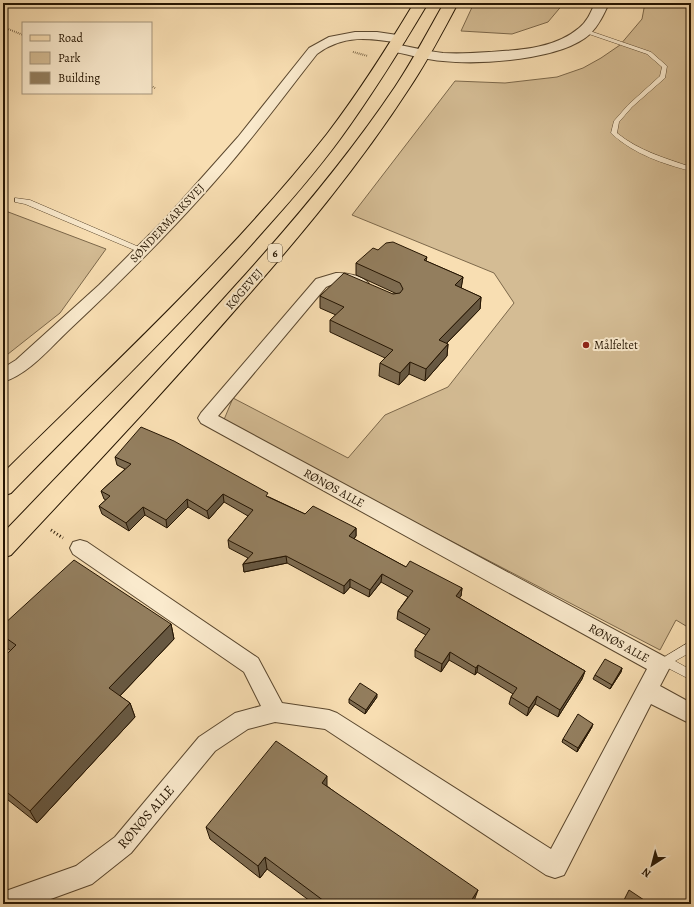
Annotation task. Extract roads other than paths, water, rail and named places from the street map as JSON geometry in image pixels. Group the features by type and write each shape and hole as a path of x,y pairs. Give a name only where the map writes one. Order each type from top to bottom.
{"main road":[{"path":"3,487 68,420 185,305 254,230 318,155 354,107 398,44 421,3"},
{"name":"KØGEVEJ","path":"3,548 178,362 284,242 347,165 394,100 451,3"}],"street":[{"path":"398,44 462,57 510,55 546,50 574,39 585,31 599,14 602,3"},
{"name":"SØNDERMARKSVEJ","path":"3,376 28,358 104,288 171,221 243,140 313,51 325,45 353,42 398,44"},
{"name":"RØNØS ALLE","path":"3,904 83,875 123,845 207,744 243,720 275,712 330,720 556,866 663,664 207,418 321,283 328,278 338,277 356,282 374,291"},
{"path":"80,548 251,665 275,712"},
{"path":"648,691 691,714"}],"lane":[{"path":"585,31 649,53 665,67 663,77 630,106 616,122 614,133 624,142 649,154 691,169"},
{"path":"18,200 27,202 142,250"},
{"path":"663,664 691,646"},
{"path":"663,664 691,675"}],"place":[{"name":"Målfeltet","path":"586,345"}]}
